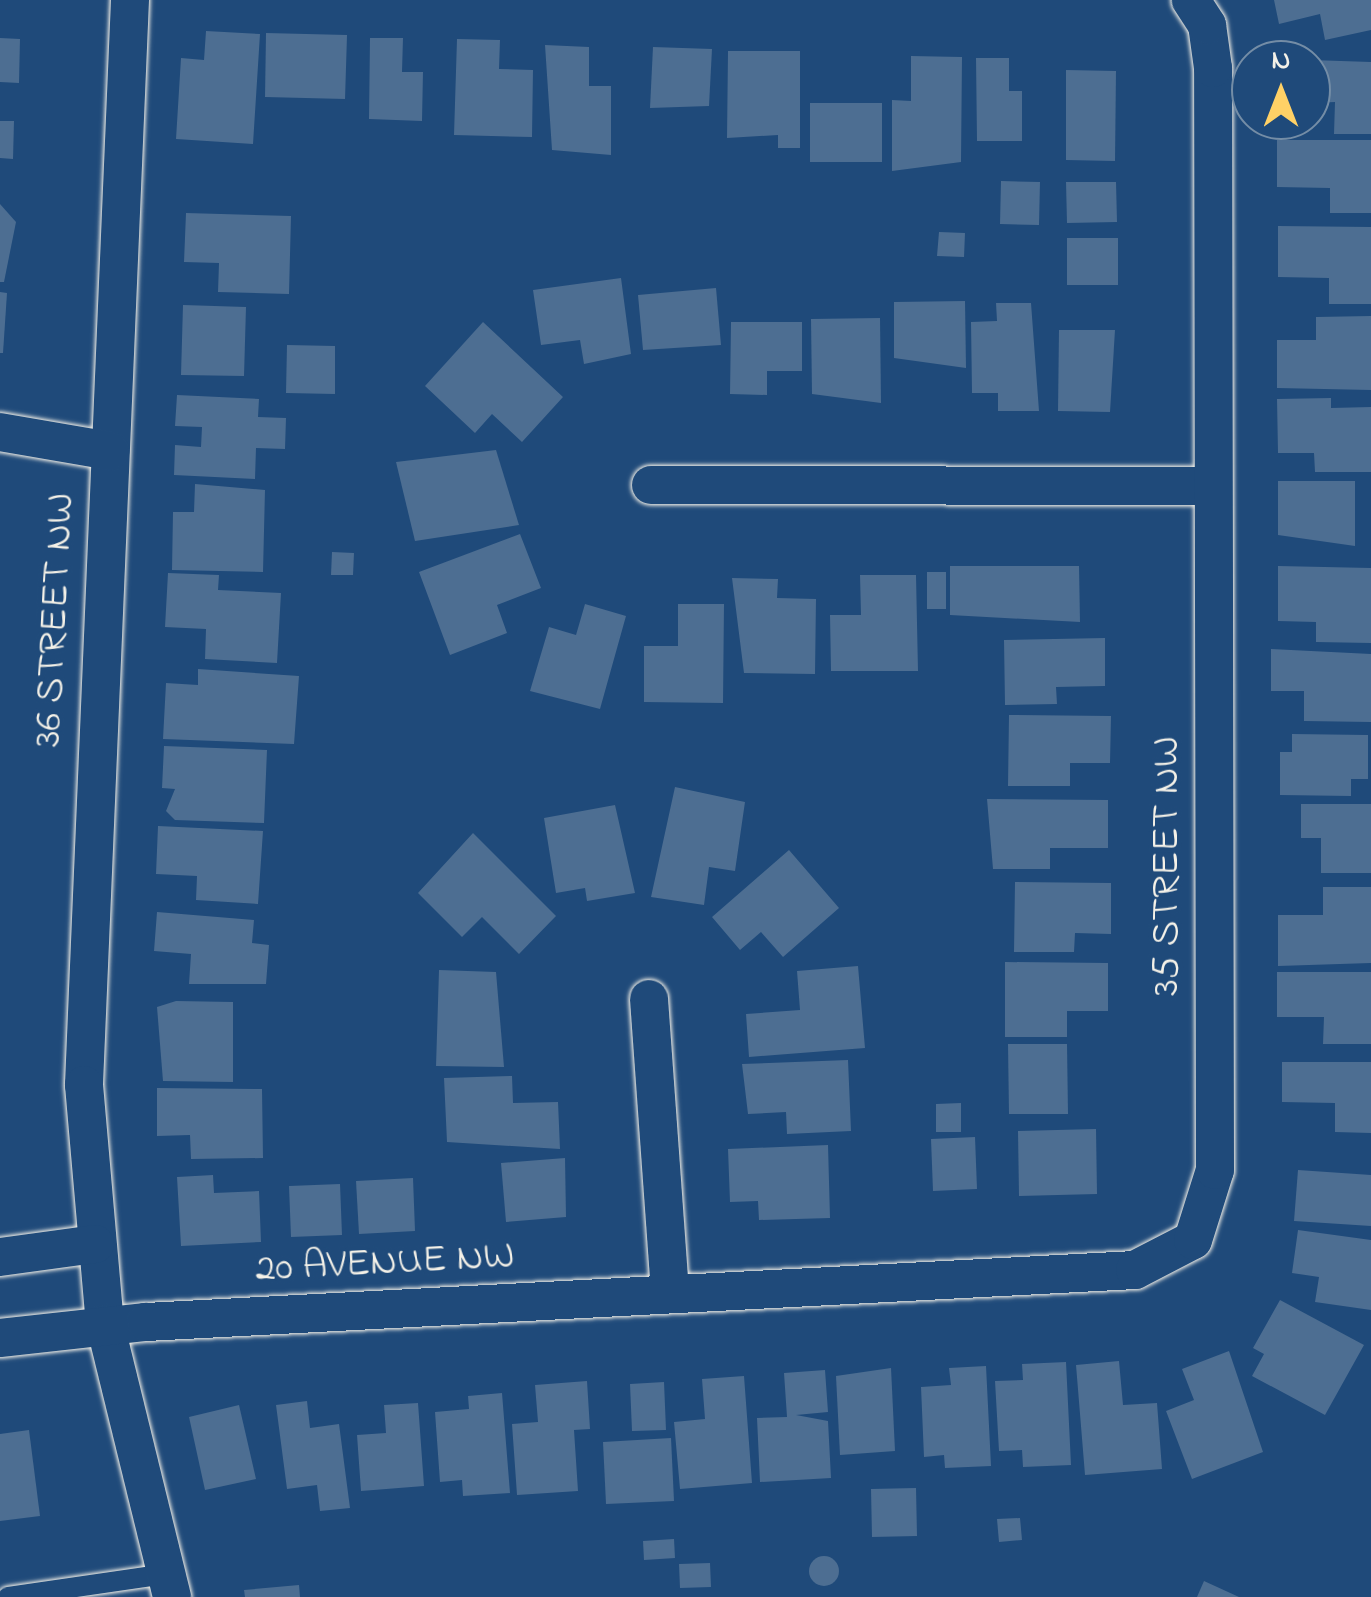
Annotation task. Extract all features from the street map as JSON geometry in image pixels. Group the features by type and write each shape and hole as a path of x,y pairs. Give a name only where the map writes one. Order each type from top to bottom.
{"street":[{"name":"36 STREET NW","path":"130,0 84,964 95,1244 106,1324 168,1586"},
{"name":"35 STREET NW","path":"1190,0 1207,26 1213,68 1215,1170 1193,1240"},
{"path":"0,432 110,451"},
{"path":"652,485 1211,486"},
{"path":"649,999 670,1293"},
{"name":"20 AVENUE NW","path":"106,1324 1135,1270 1193,1240"},
{"path":"0,1257 95,1244"},
{"path":"0,1338 106,1324"}],"lane":[{"path":"8,1597 168,1586"}],"building":[{"path":"1274,0 1371,0 1371,30 1325,40 1320,14 1279,24"},
{"path":"206,31 260,34 253,144 176,139 181,58 204,60"},
{"path":"266,33 347,35 345,99 265,97"},
{"path":"0,38 20,39 19,83 0,82"},
{"path":"370,38 403,38 402,72 423,72 422,121 369,119"},
{"path":"457,39 500,40 499,69 533,70 532,137 454,135"},
{"path":"545,45 589,47 589,86 611,86 611,155 552,150"},
{"path":"653,47 712,49 709,106 650,108"},
{"path":"728,51 800,51 800,148 778,148 778,135 727,138"},
{"path":"911,56 962,57 961,162 892,171 892,100 911,101"},
{"path":"976,58 1009,58 1009,91 1022,91 1022,141 977,141"},
{"path":"1331,61 1371,62 1371,134 1334,134 1335,102 1331,102"},
{"path":"1066,70 1116,71 1115,161 1066,160"},
{"path":"810,103 882,103 882,162 810,162"},
{"path":"0,121 14,121 13,159 0,158"},
{"path":"1277,140 1371,140 1371,213 1330,213 1330,188 1277,187"},
{"path":"1001,181 1040,182 1039,225 1000,224"},
{"path":"1066,182 1116,182 1117,222 1067,223"},
{"path":"0,204 16,222 4,282 0,282"},
{"path":"186,213 291,216 289,294 218,292 219,263 184,262"},
{"path":"1278,226 1371,227 1371,304 1329,304 1329,278 1278,277"},
{"path":"939,232 965,233 964,257 937,256"},
{"path":"1067,238 1118,238 1118,285 1067,285"},
{"path":"621,278 631,354 584,364 580,340 541,345 533,290"},
{"path":"716,288 721,345 643,350 638,295"},
{"path":"0,292 7,293 3,353 0,353"},
{"path":"965,301 966,368 894,358 894,302"},
{"path":"996,303 1031,303 1039,411 998,411 998,393 972,393 971,322 997,321"},
{"path":"183,305 246,307 244,376 181,375"},
{"path":"1371,316 1371,390 1277,388 1277,340 1316,340 1316,317"},
{"path":"880,318 881,403 812,394 811,319"},
{"path":"483,322 563,397 522,442 492,414 475,433 425,386"},
{"path":"731,322 802,322 802,371 767,371 767,395 730,394"},
{"path":"1059,330 1115,330 1110,412 1058,411"},
{"path":"287,345 335,346 335,394 286,393"},
{"path":"177,395 259,399 258,417 286,418 285,449 256,448 255,479 174,475 175,445 201,447 202,427 175,426"},
{"path":"1331,398 1331,408 1371,407 1371,472 1315,472 1314,453 1278,453 1277,399"},
{"path":"496,450 519,525 415,541 396,462"},
{"path":"1278,481 1355,481 1355,546 1278,535"},
{"path":"195,484 265,490 263,572 172,570 173,512 194,512"},
{"path":"520,534 541,588 497,605 507,633 450,655 419,572"},
{"path":"332,552 354,553 353,575 331,575"},
{"path":"950,566 1079,566 1080,622 950,615"},
{"path":"1278,566 1371,568 1371,643 1316,642 1316,622 1278,621"},
{"path":"927,572 946,572 946,609 927,609"},
{"path":"168,573 219,575 218,590 281,593 277,663 205,659 206,629 165,627"},
{"path":"860,575 916,575 918,671 831,671 830,615 861,615"},
{"path":"732,578 778,579 777,598 816,599 815,674 744,673"},
{"path":"585,604 626,616 600,709 530,691 549,627 576,635"},
{"path":"678,604 724,604 723,703 644,702 644,646 678,646"},
{"path":"1105,638 1105,686 1056,687 1057,704 1005,705 1004,640"},
{"path":"1271,649 1371,654 1371,722 1304,721 1304,691 1271,691"},
{"path":"198,669 299,676 294,744 163,739 166,683 198,685"},
{"path":"1009,715 1111,716 1110,763 1070,763 1070,786 1008,786"},
{"path":"1292,734 1368,735 1368,779 1351,779 1351,796 1280,795 1280,752 1292,752"},
{"path":"164,746 267,750 264,823 175,820 166,811 175,789 162,788"},
{"path":"675,787 745,802 735,871 709,867 704,905 651,897"},
{"path":"987,799 1108,800 1108,848 1050,848 1050,869 993,869"},
{"path":"1301,804 1371,804 1371,873 1321,873 1321,838 1301,838"},
{"path":"615,805 635,893 587,901 585,888 556,893 544,818"},
{"path":"158,826 263,831 258,904 196,900 197,876 156,874"},
{"path":"473,833 556,916 519,954 482,917 462,937 418,893"},
{"path":"789,850 839,908 783,957 761,932 740,950 712,917"},
{"path":"1015,882 1111,883 1111,934 1075,933 1074,952 1014,952"},
{"path":"1323,887 1371,887 1371,963 1278,966 1278,915 1323,915"},
{"path":"157,912 254,920 252,943 269,945 266,984 189,984 191,954 154,951"},
{"path":"1005,962 1108,963 1108,1011 1067,1011 1067,1037 1005,1037"},
{"path":"858,966 865,1048 749,1057 746,1014 800,1010 797,971"},
{"path":"439,970 496,972 504,1067 436,1066"},
{"path":"1277,972 1371,972 1371,1044 1323,1044 1324,1017 1277,1017"},
{"path":"176,1001 233,1002 233,1082 163,1081 157,1007"},
{"path":"1008,1044 1067,1044 1068,1114 1009,1114"},
{"path":"848,1060 851,1131 787,1134 786,1112 748,1114 742,1064"},
{"path":"1282,1062 1371,1062 1371,1133 1335,1132 1335,1103 1282,1102"},
{"path":"512,1076 513,1103 558,1102 560,1149 447,1142 444,1078"},
{"path":"157,1088 262,1089 263,1158 191,1159 190,1135 157,1136"},
{"path":"961,1103 961,1132 936,1132 936,1104"},
{"path":"1096,1129 1097,1194 1019,1196 1018,1131"},
{"path":"975,1137 977,1189 933,1191 931,1139"},
{"path":"828,1145 830,1218 759,1220 758,1201 730,1202 728,1149"},
{"path":"565,1158 566,1217 506,1222 501,1163"},
{"path":"1298,1170 1371,1175 1371,1226 1294,1221"},
{"path":"213,1175 214,1193 259,1191 261,1242 181,1246 177,1177"},
{"path":"413,1178 415,1231 359,1234 356,1181"},
{"path":"340,1184 342,1235 291,1237 289,1186"},
{"path":"1298,1230 1371,1240 1371,1310 1315,1302 1319,1277 1292,1273"},
{"path":"1280,1300 1364,1345 1325,1415 1252,1376 1264,1354 1253,1348"},
{"path":"1229,1351 1263,1452 1192,1479 1166,1411 1194,1400 1182,1369"},
{"path":"1119,1361 1123,1405 1157,1403 1162,1469 1085,1475 1076,1365"},
{"path":"1066,1362 1071,1465 1023,1467 1022,1450 999,1451 995,1381 1023,1380 1022,1364"},
{"path":"986,1366 991,1466 945,1468 944,1455 924,1457 921,1387 951,1385 949,1368"},
{"path":"891,1368 895,1451 840,1455 836,1376"},
{"path":"825,1370 828,1412 796,1415 828,1421 831,1478 760,1482 757,1418 787,1417 784,1373"},
{"path":"744,1376 752,1483 680,1489 674,1422 705,1419 702,1379"},
{"path":"587,1381 590,1429 574,1430 578,1491 517,1495 512,1424 538,1422 535,1385"},
{"path":"664,1382 666,1430 632,1431 630,1384"},
{"path":"502,1393 510,1493 463,1496 462,1480 440,1482 435,1412 469,1409 468,1396"},
{"path":"307,1401 310,1428 339,1424 350,1508 320,1511 317,1485 287,1489 276,1405"},
{"path":"418,1403 424,1486 361,1491 357,1435 386,1433 384,1405"},
{"path":"239,1405 256,1479 205,1490 189,1417"},
{"path":"29,1430 40,1516 0,1521 0,1434"},
{"path":"671,1438 674,1501 606,1504 603,1442"},
{"path":"916,1488 917,1536 872,1537 871,1489"},
{"path":"1020,1518 1022,1540 999,1542 997,1519"},
{"path":"674,1539 675,1558 644,1560 643,1541"},
{"path":"824,1556 838,1565 839,1571 830,1585 824,1586 810,1577 809,1571 818,1557"},
{"path":"710,1563 711,1587 680,1588 679,1564"},
{"path":"1204,1581 1239,1597 1197,1597"},
{"path":"299,1585 300,1597 245,1597 244,1590"}]}
